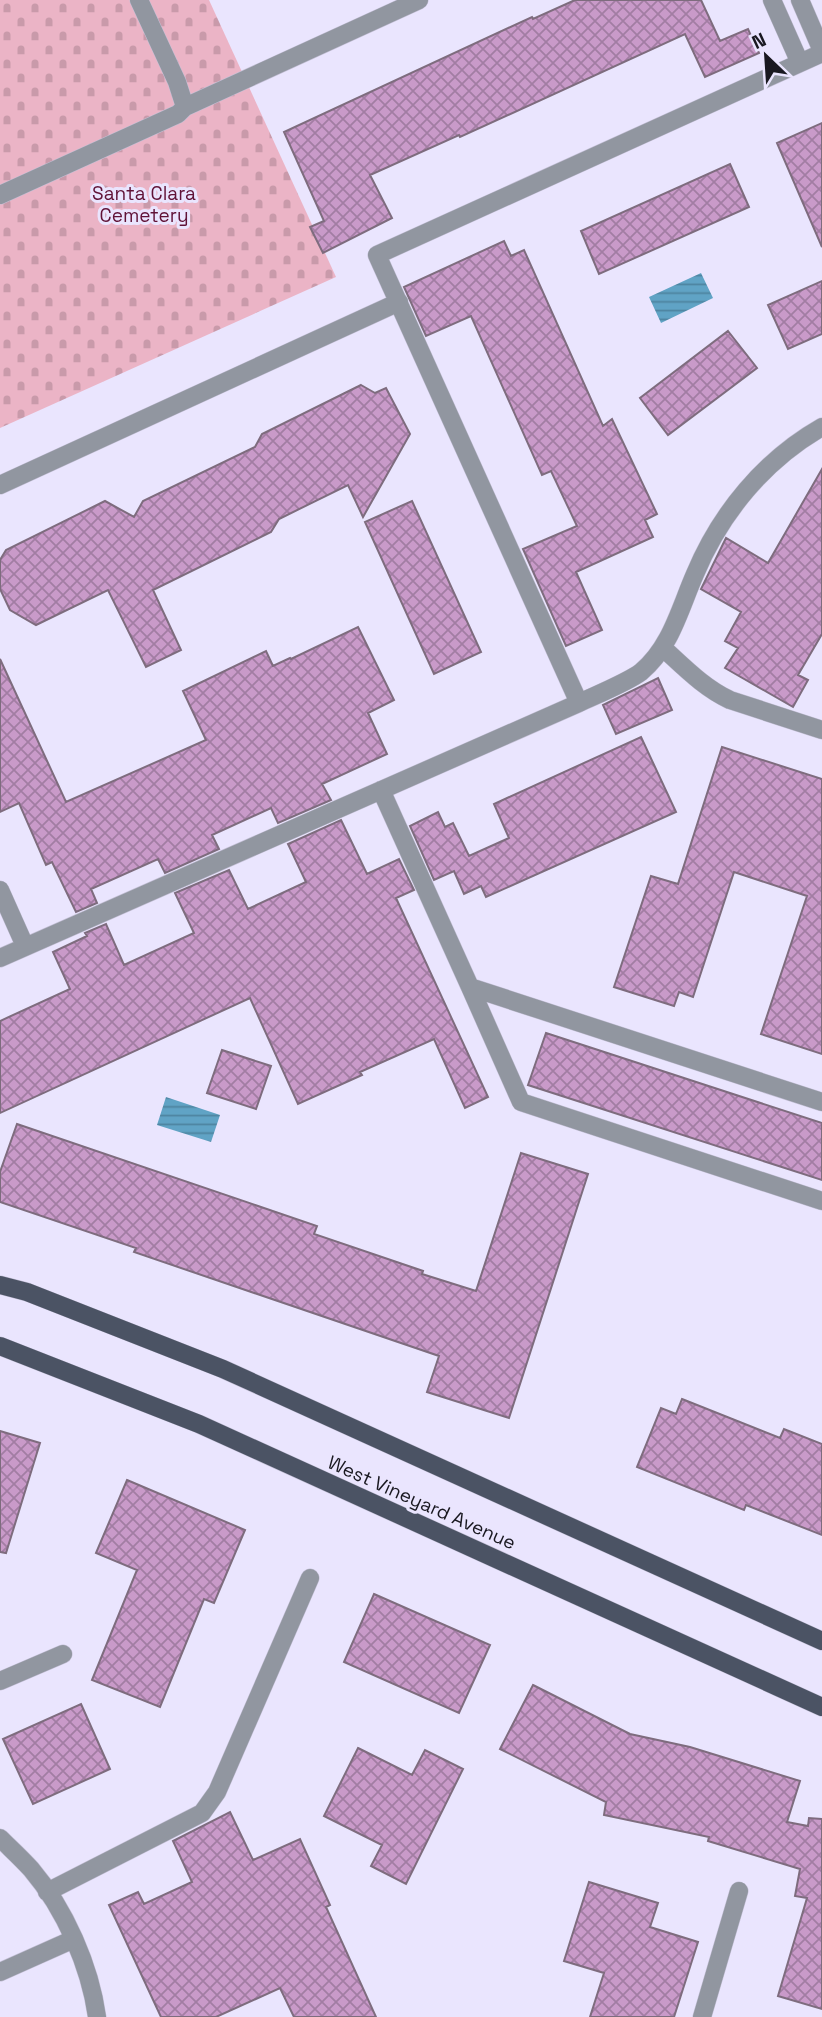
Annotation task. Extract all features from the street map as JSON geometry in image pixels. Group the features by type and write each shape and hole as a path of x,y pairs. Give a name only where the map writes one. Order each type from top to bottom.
{"main road":[{"name":"West Vineyard Avenue","path":"0,1285 27,1292 223,1369 822,1641"},
{"name":"West Vineyard Avenue","path":"0,1346 199,1424 822,1707"}],"street":[{"path":"139,0 177,82 185,107"},
{"path":"0,195 419,0"},
{"path":"772,0 800,63"},
{"path":"579,703 377,255 822,52 800,0"},
{"path":"0,485 399,302"},
{"path":"0,958 579,703 640,673 663,648 711,540 731,509 754,481 781,456 822,428"},
{"path":"663,648 704,685 730,701 822,730"},
{"path":"381,790 521,1102 822,1201"},
{"path":"0,890 25,946"},
{"path":"470,987 822,1102"},
{"path":"47,1892 202,1813 217,1792 310,1578"},
{"path":"0,1681 64,1654"},
{"path":"0,1838 32,1870 61,1912 83,1958 97,2017"},
{"path":"702,2017 739,1891"},
{"path":"0,1972 74,1939"}],"green space":[{"name":"Santa Clara Cemetery","path":"0,0 209,0 336,277 0,428"}],"water":[{"path":"701,273 713,298 661,323 649,297"},
{"path":"166,1097 220,1115 211,1142 157,1125"}],"building":[{"path":"575,0 701,0 720,41 748,29 759,53 705,77 685,34 370,175 392,218 323,253 310,227 324,221 284,132 532,17 533,19"},
{"path":"822,123 822,247 777,143"},
{"path":"730,164 749,207 599,274 581,231"},
{"path":"504,241 511,256 524,250 603,426 612,419 657,514 645,520 653,537 576,572 602,630 566,646 523,549 577,526 551,471 542,475 471,316 426,336 404,287"},
{"path":"822,281 822,334 788,349 768,305"},
{"path":"728,331 757,368 668,435 640,398"},
{"path":"361,385 375,393 386,388 410,434 363,517 348,485 279,519 271,532 153,590 181,650 146,667 108,590 36,625 10,610 0,589 0,560 6,550 105,501 134,517 143,501 255,447 262,434"},
{"path":"822,469 822,634 798,675 808,680 793,707 725,668 738,648 725,641 741,612 701,589 726,538 768,563"},
{"path":"412,501 481,652 434,674 365,522"},
{"path":"358,627 394,700 368,713 387,754 322,784 331,800 278,823 271,808 212,835 219,849 165,873 158,859 91,889 97,903 76,912 52,862 46,865 19,803 0,812 0,659 66,802 206,740 183,691 266,651 273,666"},
{"path":"658,678 672,710 616,734 603,705"},
{"path":"641,737 676,812 486,897 481,886 464,894 454,871 434,880 410,826 438,812 445,827 453,823 469,856 509,838 494,804"},
{"path":"722,747 822,779 822,1054 761,1034 807,896 734,872 693,997 679,992 674,1006 614,987 651,876 678,884"},
{"path":"341,820 367,874 399,859 414,890 396,898 488,1097 465,1108 434,1039 360,1072 362,1075 298,1104 250,998 0,1113 0,1021 70,989 53,952 106,924 124,965 194,933 175,893 229,870 248,909 306,882 288,844"},
{"path":"546,1033 822,1123 822,1180 528,1085"},
{"path":"222,1050 271,1066 256,1109 207,1093"},
{"path":"17,1124 317,1226 314,1234 476,1291 521,1153 588,1174 509,1418 427,1392 439,1356 134,1252 136,1248 0,1202 0,1172"},
{"path":"682,1399 780,1438 784,1429 822,1444 822,1535 746,1505 744,1510 637,1467 661,1408 676,1414"},
{"path":"0,1431 40,1443 6,1553 0,1552"},
{"path":"127,1480 245,1530 214,1603 204,1599 160,1707 92,1680 137,1570 96,1553"},
{"path":"374,1594 490,1645 459,1713 344,1662"},
{"path":"533,1685 630,1734 690,1747 800,1781 787,1822 808,1826 809,1818 822,1819 822,2009 778,1996 807,1898 795,1896 800,1869 708,1841 709,1837 604,1815 606,1802 500,1749"},
{"path":"81,1704 110,1769 33,1804 3,1739"},
{"path":"358,1748 412,1775 425,1750 463,1769 406,1884 371,1866 382,1845 324,1816"},
{"path":"230,1812 253,1860 300,1839 330,1905 326,1907 376,2017 294,2017 280,1988 216,2017 161,2017 109,1905 138,1892 144,1904 192,1882 173,1841"},
{"path":"589,1882 658,1903 650,1927 698,1942 674,2017 590,2017 604,1973 564,1961"}]}
